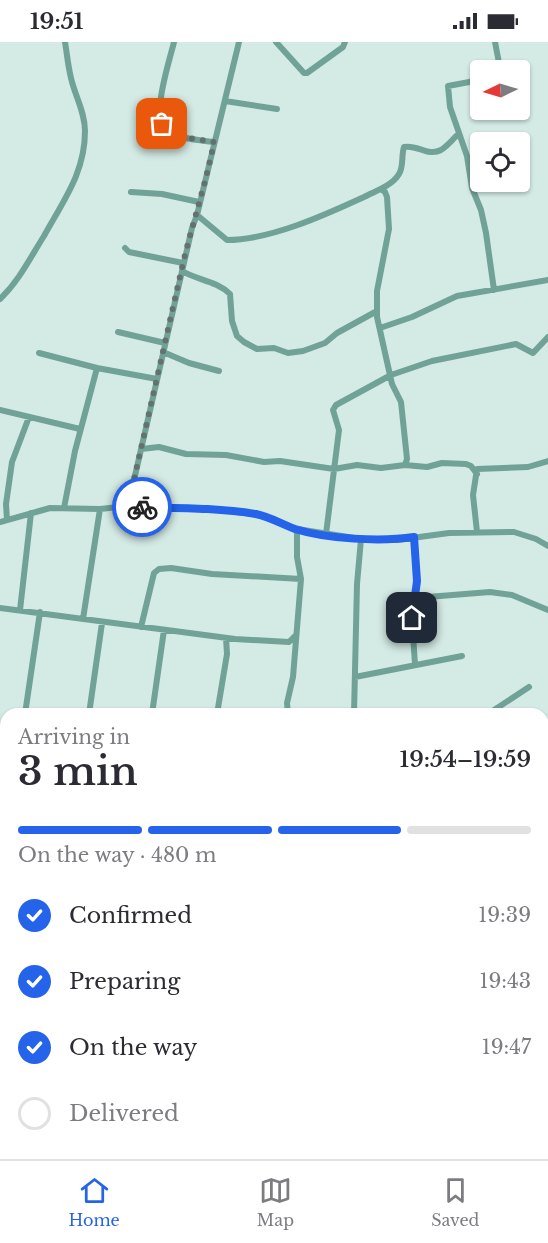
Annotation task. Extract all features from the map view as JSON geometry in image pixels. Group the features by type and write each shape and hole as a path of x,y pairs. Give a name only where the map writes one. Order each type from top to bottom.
{"street":[{"path":"0,299 15,284 27,266 66,201 79,171 83,150 84,122 71,79 65,42"},
{"path":"174,42 164,85 161,120 164,127 171,131 188,138 214,142"},
{"path":"128,506 183,263 239,42"},
{"path":"276,42 307,74 343,47 345,42"},
{"path":"495,42 498,60"},
{"path":"470,82 448,86 450,107 470,167 472,188 481,210 494,290"},
{"path":"225,101 277,109"},
{"path":"197,215 224,239 231,240 264,234 314,220 381,189 399,174 404,147 412,146 427,152 435,152 443,149 459,133"},
{"path":"381,189 387,197 390,229 377,291 377,311 392,384 402,407 407,459 405,465"},
{"path":"131,192 162,194 199,202"},
{"path":"124,248 129,252 183,263"},
{"path":"182,271 194,278 212,283 230,294 235,332 244,342 257,349 274,348 288,353 303,351 325,343 337,333 377,311"},
{"path":"380,328 412,317 457,296 548,280"},
{"path":"118,332 165,343"},
{"path":"327,534 339,429 334,408 351,396 391,375 432,361 516,344 533,353 548,337"},
{"path":"163,352 189,363 219,371"},
{"path":"39,353 97,368 157,379"},
{"path":"64,508 68,479 97,368"},
{"path":"0,410 81,429"},
{"path":"29,417 14,454 4,521 50,508 100,509 128,506 247,513 260,515 297,529 361,539 397,540 428,534 514,532 547,543"},
{"path":"141,449 159,447 186,454 226,455 264,462 275,461 334,469 357,465 381,468 405,465 427,467 445,463 469,465 477,474"},
{"path":"477,532 474,495 477,474 475,471 480,467 528,467 548,461"},
{"path":"0,476 10,478"},
{"path":"83,619 100,509"},
{"path":"20,610 31,513"},
{"path":"287,708 293,677 301,579 297,557 297,529"},
{"path":"414,537 417,581 412,618 415,665"},
{"path":"354,708 357,584 361,539"},
{"path":"141,627 154,573 163,568 212,574 301,579"},
{"path":"415,598 490,592 512,595 548,610"},
{"path":"0,608 226,638 289,642 295,648"},
{"path":"26,708 40,612"},
{"path":"90,708 102,623"},
{"path":"153,708 164,630"},
{"path":"289,642 296,635"},
{"path":"218,708 227,654 226,638"},
{"path":"355,677 462,656"},
{"path":"497,708 529,687"}],"way so far":[{"path":"142,507 128,506 183,263 214,142 188,138 171,131 162,124"}],"route":[{"path":"142,507 221,510 260,515 297,529 361,539 397,540 414,537 417,581 412,618"}]}
